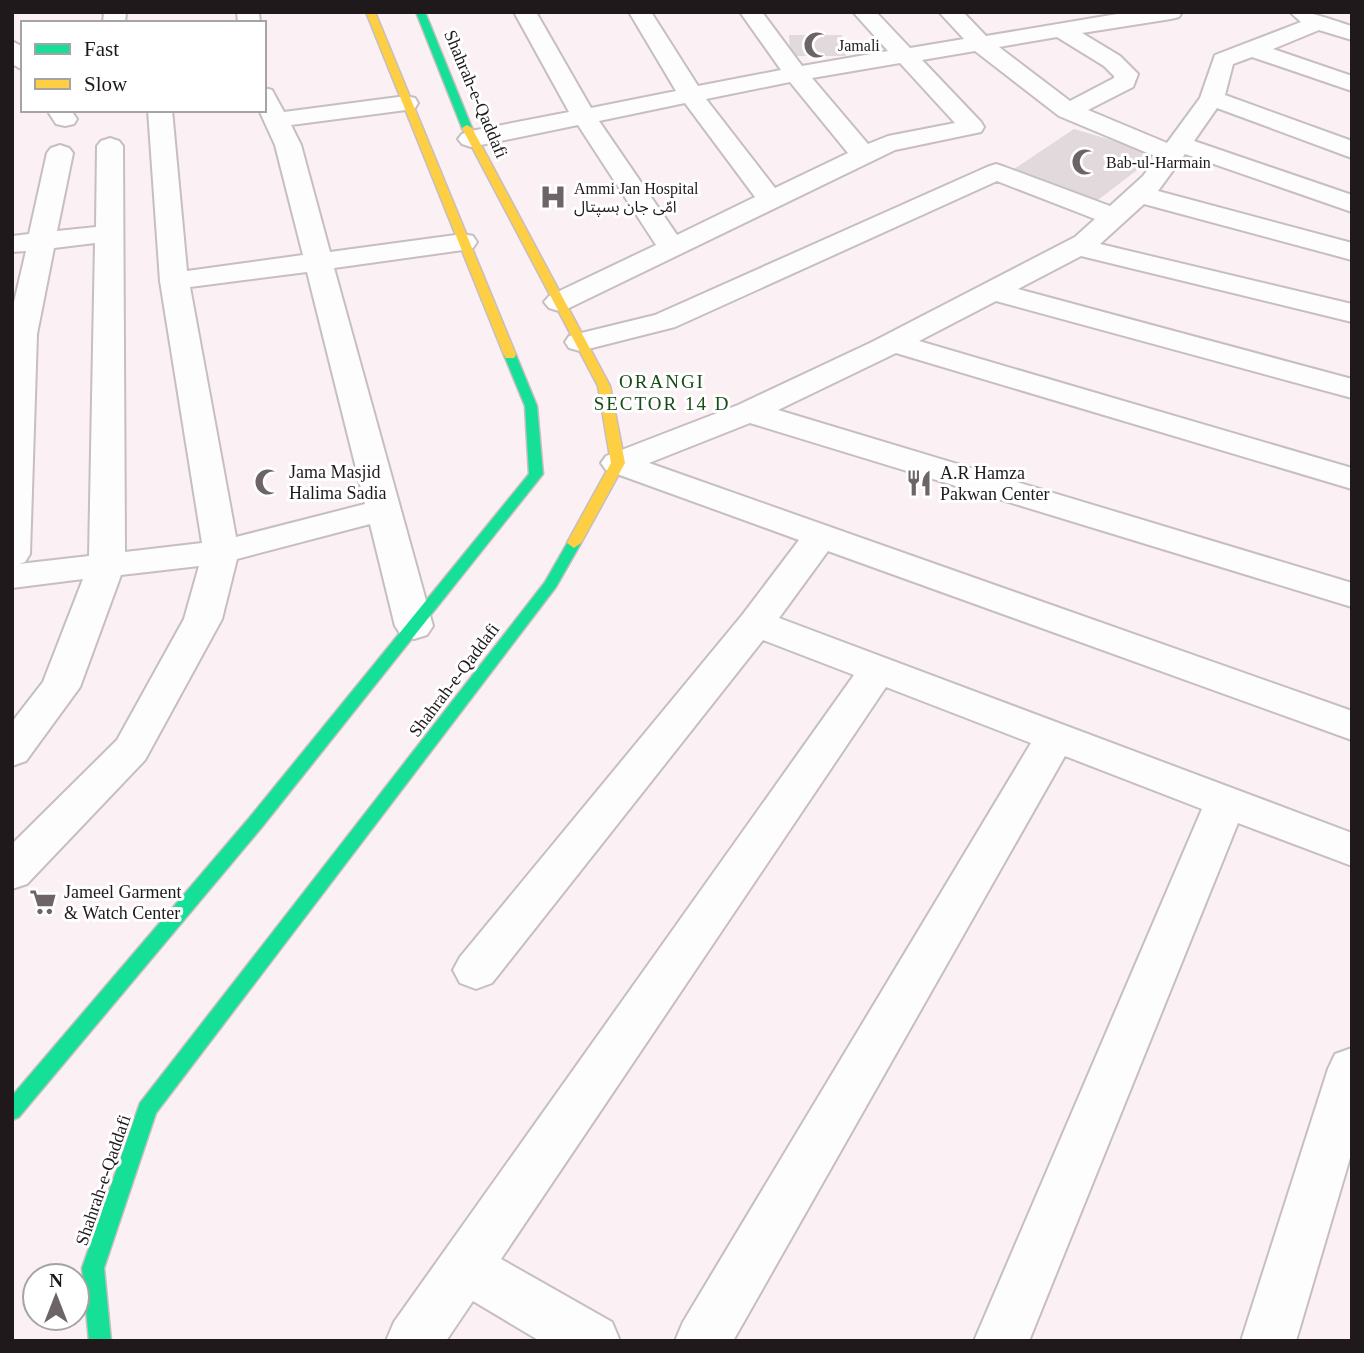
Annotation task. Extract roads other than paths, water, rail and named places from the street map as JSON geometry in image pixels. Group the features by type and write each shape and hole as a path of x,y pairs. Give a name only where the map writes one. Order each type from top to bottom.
{"main road":[{"path":"12,1111 257,822 536,474 531,406 370,12"},
{"name":"Shahrah-e-Qaddafi","path":"100,1341 93,1268 147,1109 551,584 618,463 604,386 471,139 421,12"}],"street":[{"path":"524,12 584,116 672,248"},
{"path":"640,12 691,95 771,200"},
{"path":"751,12 864,156"},
{"path":"559,302 888,144 972,127 864,12"},
{"path":"950,12 982,45 1068,111 1176,149 1352,204"},
{"path":"471,139 798,73 1062,31 1099,18 1171,12"},
{"path":"618,463 749,412 893,343 1086,243 1152,181 1176,149 1212,98 1223,60 1252,49 1310,18 1352,33"},
{"path":"1062,31 1112,61 1126,74 1125,82 1068,111"},
{"path":"1252,49 1352,84"},
{"path":"1212,98 1352,150"},
{"path":"407,103 270,107 288,145 414,626"},
{"path":"12,872 131,750 203,619 221,552 174,281 160,112"},
{"path":"12,751 61,687 107,564 107,234 110,146"},
{"path":"12,554 27,242 60,153"},
{"path":"580,342 665,321 996,172 1113,217"},
{"path":"1139,194 1352,252"},
{"path":"27,242 107,234"},
{"path":"174,281 463,242"},
{"path":"1077,247 1352,313"},
{"path":"992,291 1352,389"},
{"path":"893,343 1352,479"},
{"path":"749,412 1352,595"},
{"path":"618,463 1352,726"},
{"path":"12,576 221,552 383,510"},
{"path":"477,970 756,623 821,535"},
{"path":"756,623 1352,850"},
{"path":"413,1341 878,670"},
{"path":"702,1341 1055,738"},
{"path":"1001,1341 1226,802"},
{"path":"1268,1341 1352,1069"},
{"path":"465,1267 593,1341"}],"place":[{"name":"Jamali","path":"817,45"},
{"name":"Bab-ul-Harmain","path":"1085,162"},
{"name":"Ammi Jan Hospital امّی جان ہسپتال","path":"553,197"},
{"name":"Jama Masjid Halima Sadia","path":"268,482"},
{"name":"A.R Hamza Pakwan Center","path":"919,483"},
{"name":"Jameel Garment & Watch Center","path":"43,902"}],"district":[{"name":"ORANGI SECTOR 14 D","path":"662,392"}]}
